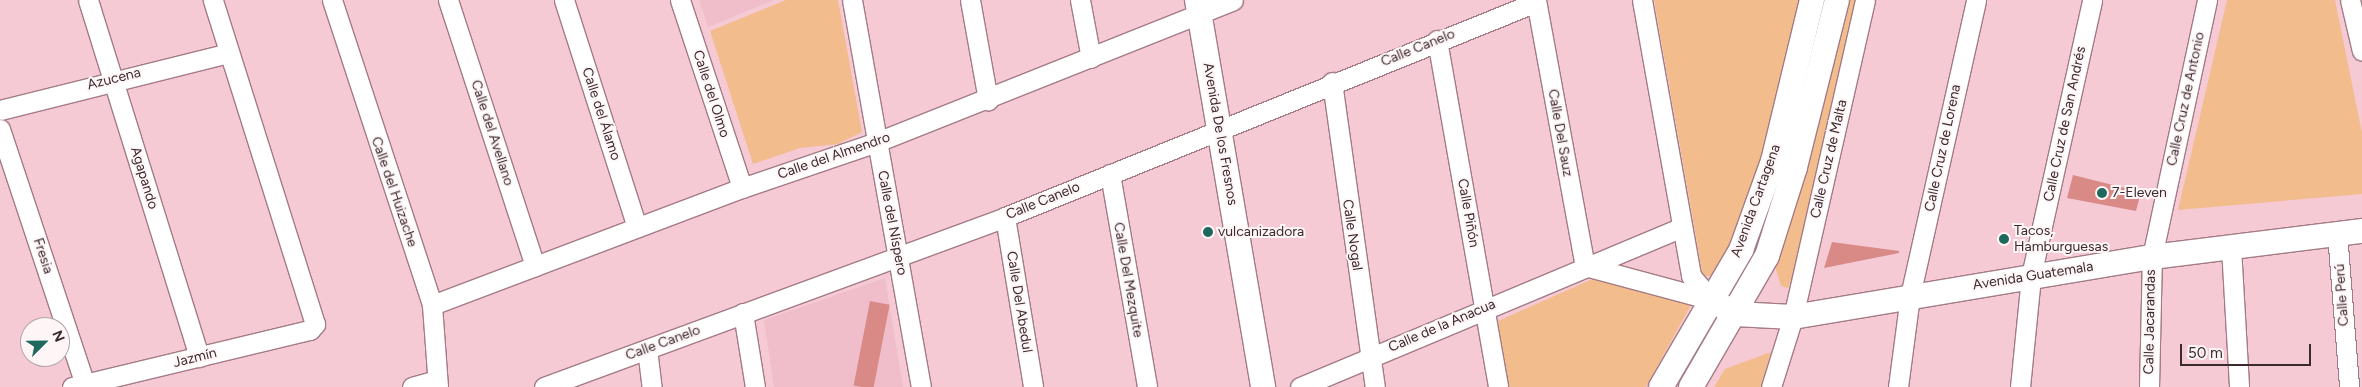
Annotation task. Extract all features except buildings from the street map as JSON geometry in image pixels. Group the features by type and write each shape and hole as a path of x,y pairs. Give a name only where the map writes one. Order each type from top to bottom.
{"street":[{"name":"Agapando","path":"88,0 199,357"},
{"path":"213,0 229,53"},
{"name":"Calle del Huizache","path":"332,0 432,304 437,384"},
{"name":"Calle del Avellano","path":"448,0 535,266"},
{"name":"Calle del Álamo","path":"564,0 637,227"},
{"name":"Calle del Olmo","path":"680,0 742,188"},
{"name":"Calle del Níspero","path":"852,0 921,387"},
{"path":"970,0 988,100"},
{"path":"1080,0 1091,58"},
{"name":"Calle del Almendro","path":"432,304 742,188 877,142 988,100 1091,58 1198,7 1233,0"},
{"path":"1642,0 1691,276 1712,300"},
{"name":"Avenida Cartagena","path":"1661,387 1741,250 1773,161 1812,0"},
{"name":"Avenida Cartagena","path":"1691,387 1767,256 1795,167 1837,0"},
{"name":"Calle Cruz de Malta","path":"1771,387 1793,317 1865,0"},
{"name":"Calle Cruz de Lorena","path":"1898,387 1910,296 1976,0"},
{"name":"Calle Cruz de San Andrés","path":"2020,387 2031,276 2092,0"},
{"name":"Calle Cruz de Antonio","path":"2152,256 2207,0"},
{"path":"2350,0 2362,51"},
{"name":"Calle Canelo","path":"546,387 1005,217 1332,82 1536,1"},
{"name":"Calle Del Sauz","path":"1536,1 1584,266"},
{"name":"Avenida De los Fresnos","path":"1198,7 1263,387"},
{"name":"Calle Piñón","path":"1437,40 1498,387"},
{"name":"Azucena","path":"0,110 114,79 229,53"},
{"name":"Jazmín","path":"78,385 310,330 316,324 229,53"},
{"name":"Calle Nogal","path":"1332,82 1374,387"},
{"name":"Fresia","path":"1,137 78,385"},
{"name":"Calle Del Mezquite","path":"1110,174 1147,387"},
{"name":"Calle Del Abedul","path":"1005,217 1033,387"},
{"name":"Calle de la Anacua","path":"1300,387 1584,266 1682,227"},
{"name":"Avenida Guatemala","path":"1735,314 1793,317 2152,256 2362,231"},
{"name":"Calle Perú","path":"2337,233 2349,387"},
{"path":"2230,247 2240,387"},
{"name":"Calle Jacarandas","path":"2149,387 2152,256"},
{"path":"1584,266 1712,300 1735,314"},
{"path":"743,313 755,387"},
{"path":"647,349 652,387"},
{"path":"412,387 437,384"}],"shaded area":[{"path":"699,0 774,0 708,27"},
{"path":"786,0 838,0 862,132 838,144 800,148 753,164 710,31"},
{"path":"1654,0 1800,0 1775,116 1740,223 1716,276 1703,276"},
{"path":"1847,0 1860,0 1800,254 1788,288 1781,286 1775,266"},
{"path":"2227,0 2335,0 2362,133 2362,194 2178,210"},
{"path":"1597,277 1692,303 1646,387 1508,387 1498,321"},
{"path":"885,278 903,387 774,387 764,320"},
{"path":"1771,352 1761,387 1714,387 1725,369"}],"place":[{"name":"7-Eleven","path":"2102,193"},
{"name":"vulcanizadora","path":"1208,232"},
{"name":"Tacos, Hamburguesas","path":"2004,239"}]}
